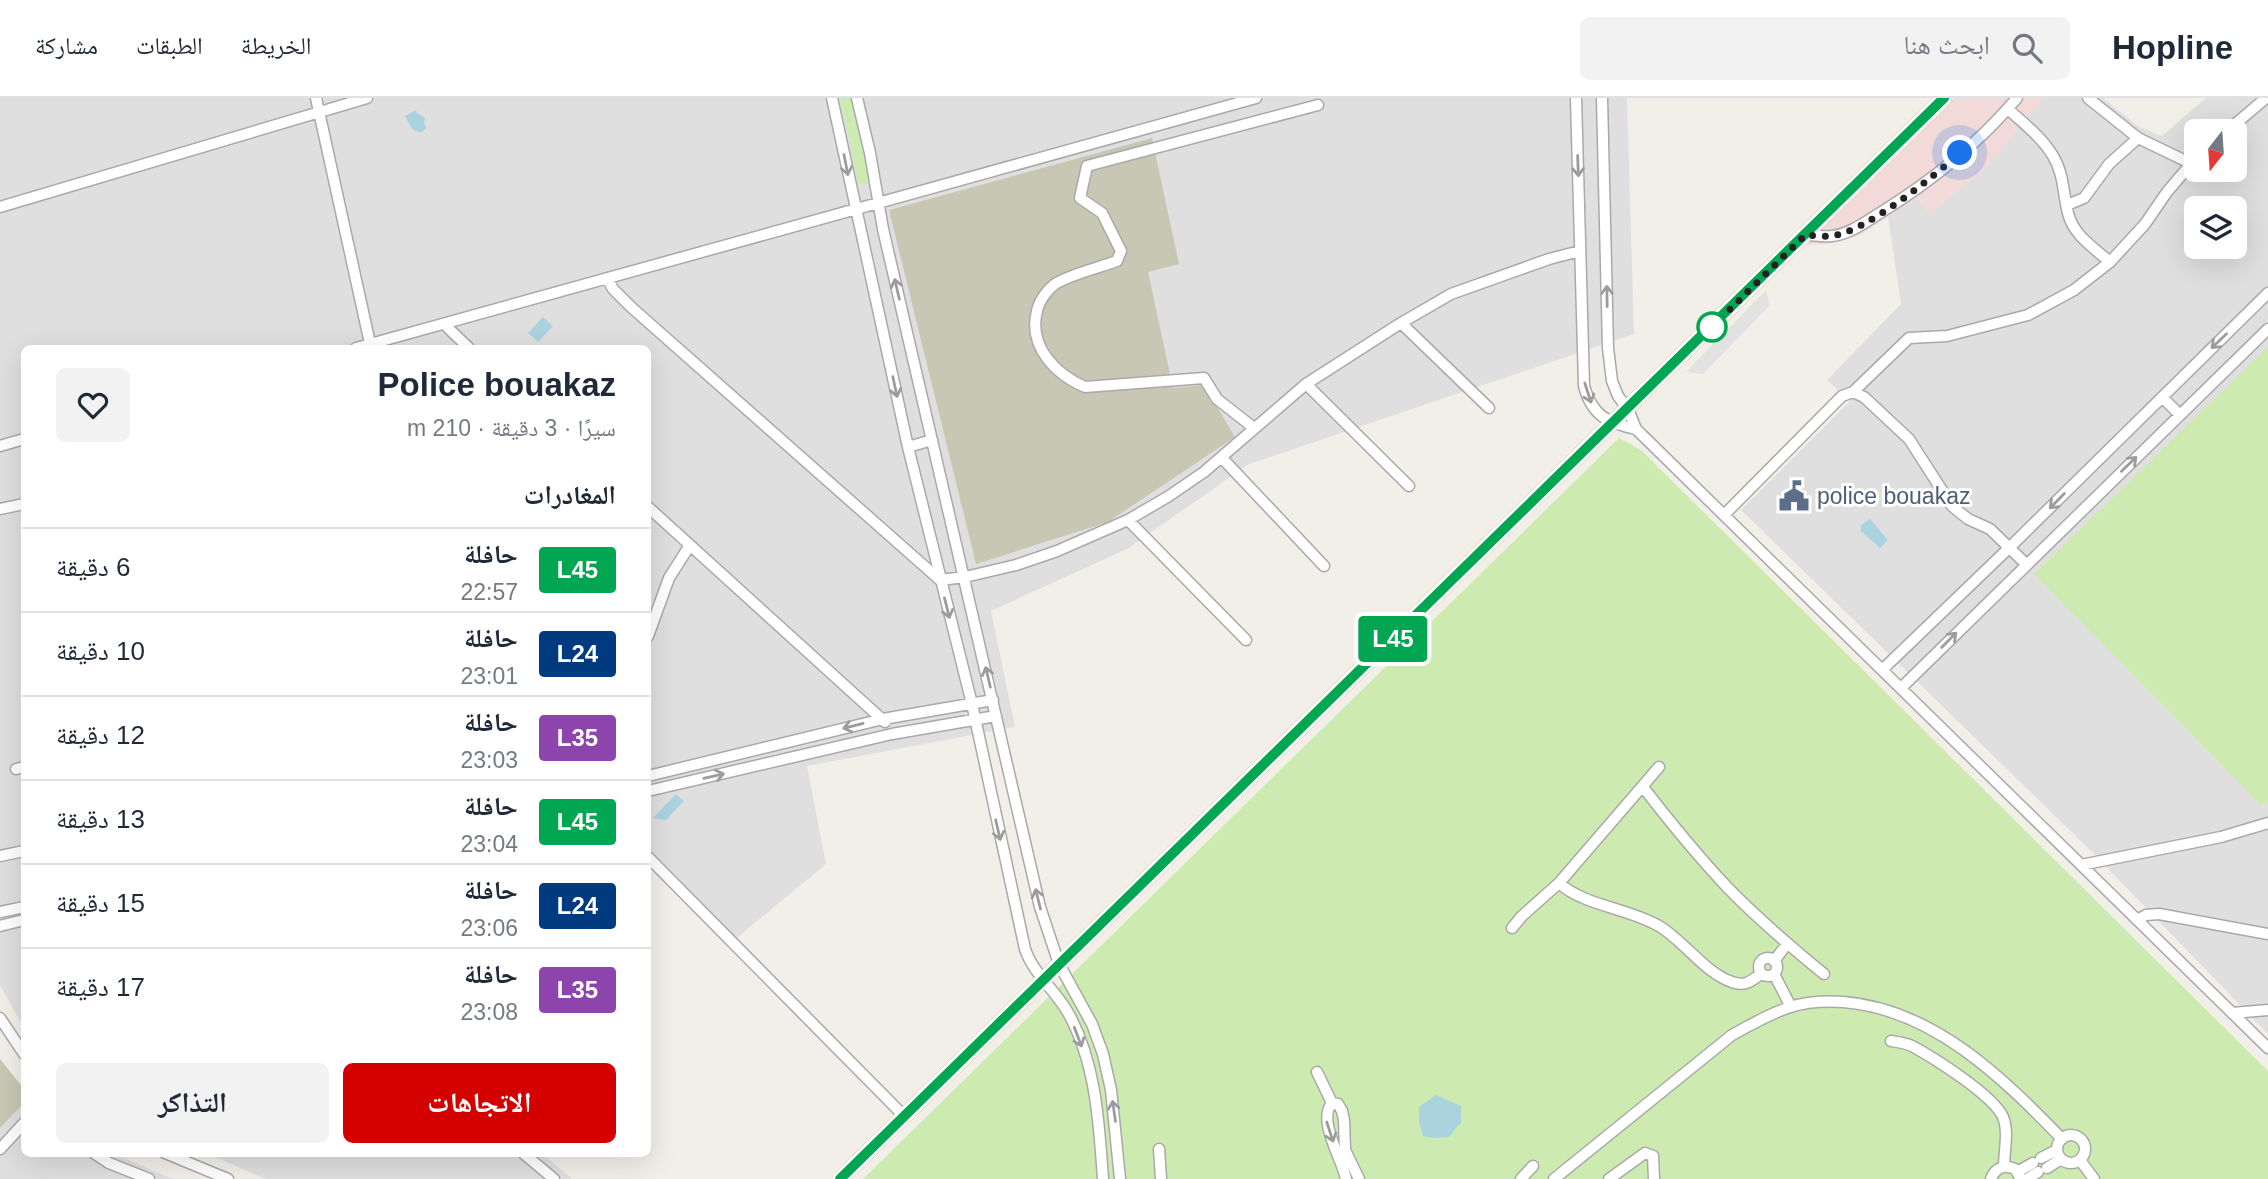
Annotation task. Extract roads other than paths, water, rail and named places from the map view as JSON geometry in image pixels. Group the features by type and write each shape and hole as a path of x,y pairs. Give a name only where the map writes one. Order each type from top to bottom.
{"main road":[{"path":"840,1179 1944,98"}],"street":[{"path":"316,98 370,345"},
{"path":"0,207 367,98"},
{"path":"832,98 908,447 972,704 1025,949 1030,962 1066,1011 1086,1060 1095,1104 1102,1179"},
{"path":"857,98 878,203 1040,907 1059,964 1092,1024 1103,1054 1113,1102 1120,1179"},
{"path":"373,345 1256,98"},
{"path":"1576,98 1584,386 1588,400 1599,413 1613,424 1636,429"},
{"path":"1602,98 1608,348 1612,381 1636,429 2268,1048"},
{"path":"1805,235 1832,236 1854,229 1877,215 1942,170 2017,98"},
{"path":"2088,98 2138,138 2184,157"},
{"path":"2241,119 2266,98"},
{"path":"1254,428 1217,399 1204,378 1085,387 1070,380 1044,354 1036,340 1034,324 1038,307 1047,292 1057,283 1117,261 1121,251 1102,213 1080,198 1087,166 1318,105"},
{"path":"2008,109 2036,134 2053,155 2062,177 2068,215 2080,237 2110,262"},
{"path":"2067,205 2084,198 2109,164 2138,138"},
{"path":"1724,515 1842,396 1853,392 1909,338 1947,336 2028,315 2074,289 2110,262 2145,224 2184,172"},
{"path":"607,278 613,289 631,307 940,580 1016,565 1057,551 1128,520 1169,496 1222,457 1306,384 1401,323 1451,294 1549,259 1580,251"},
{"path":"1882,670 2010,548 2268,293"},
{"path":"446,323 466,345"},
{"path":"1401,323 1489,408"},
{"path":"1901,688 2268,329"},
{"path":"1306,384 1409,486"},
{"path":"1853,392 1864,397 1909,439 1952,506 1968,519 1990,528 2026,564"},
{"path":"2162,397 2180,415"},
{"path":"0,446 21,440"},
{"path":"908,447 932,440"},
{"path":"1222,457 1324,566"},
{"path":"0,509 21,505"},
{"path":"651,510 883,719 892,734"},
{"path":"1128,520 1245,640"},
{"path":"651,613 690,545"},
{"path":"651,775 883,719 993,700"},
{"path":"651,790 892,734 996,716"},
{"path":"1512,928 1559,883 1659,767"},
{"path":"1643,787 1681,836 1729,888 1787,944 1824,974"},
{"path":"2081,865 2221,837 2268,823"},
{"path":"0,856 21,852"},
{"path":"651,860 904,1116"},
{"path":"1559,883 1576,894 1658,925 1727,980 1742,985 1761,974 1774,974 1777,969 1774,961 1766,958 1761,961 1761,974"},
{"path":"0,912 21,908"},
{"path":"2137,920 2146,915 2159,914 2268,934"},
{"path":"0,926 21,921"},
{"path":"1774,961 1787,944"},
{"path":"1774,974 1791,1007"},
{"path":"1553,1179 1731,1035 1791,1007 1832,1002 1861,1004 1892,1011 1922,1024 1996,1075 2062,1139"},
{"path":"2232,1013 2268,1010"},
{"path":"0,1018 21,1050"},
{"path":"1891,1041 1909,1044 1986,1097 2002,1116 2006,1132 2004,1167"},
{"path":"1317,1072 1332,1103"},
{"path":"1332,1103 1326,1114 1327,1124 1346,1179"},
{"path":"1332,1103 1338,1104 1342,1111 1345,1150 1359,1179"},
{"path":"0,1149 21,1126"},
{"path":"2059,1155 2071,1163 2080,1160 2085,1148 2081,1139 2074,1135 2062,1139"},
{"path":"2059,1155 2062,1139"},
{"path":"1159,1149 1161,1179"},
{"path":"1609,1179 1645,1153 1650,1153 1654,1161 1654,1179"},
{"path":"1991,1179 1996,1170 2004,1167 2010,1167 2019,1175 2059,1155"},
{"path":"100,1157 149,1179"},
{"path":"175,1157 228,1179"},
{"path":"528,1157 554,1179"},
{"path":"2080,1160 2094,1179"},
{"path":"2027,1179 2040,1165"},
{"path":"1521,1179 1533,1166"},
{"path":"1619,1172 1630,1179"}],"water":[{"path":"416,110 417,114 425,118 426,128 421,133 412,129 405,116"},
{"path":"543,317 553,326 538,342 528,333"},
{"path":"1870,519 1888,540 1880,548 1861,531 1861,525"},
{"path":"676,794 684,801 666,820 653,818"},
{"path":"1436,1095 1461,1106 1461,1122 1449,1137 1423,1136 1419,1107"}],"place":[{"name":"police bouakaz","path":"1794,496"}]}
